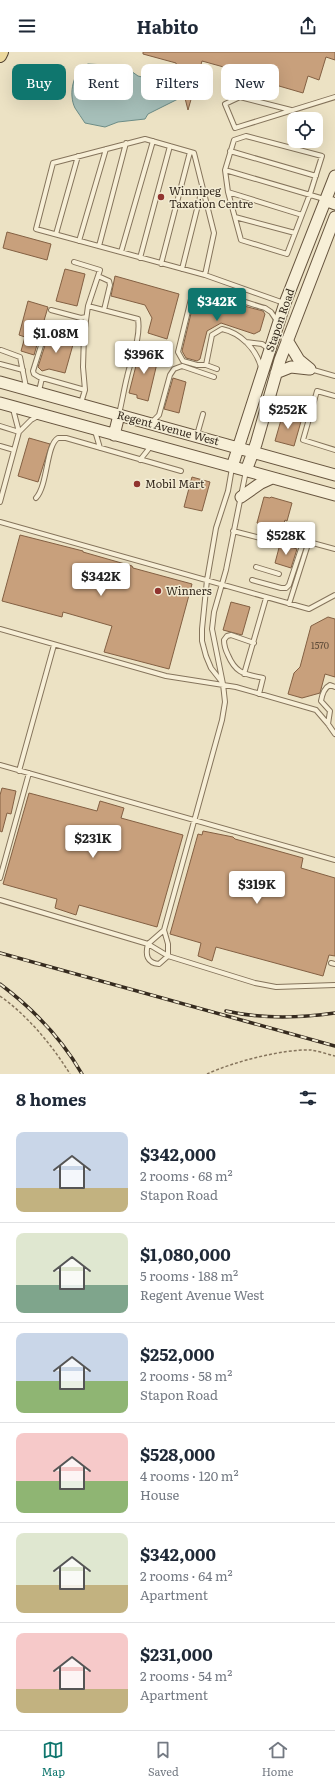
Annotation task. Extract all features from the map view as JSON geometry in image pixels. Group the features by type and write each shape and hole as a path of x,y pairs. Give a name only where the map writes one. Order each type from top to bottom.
{"main road":[{"path":"0,56 2,52"},
{"name":"Stapon Road","path":"232,467 285,303 330,202 335,176"},
{"name":"Stapon Road","path":"246,471 287,340 301,308 335,217"},
{"path":"285,303 301,308"},
{"path":"287,340 299,360 310,369"},
{"path":"276,373 292,367 310,369"},
{"name":"Regent Avenue West","path":"0,382 239,447 335,475"},
{"name":"Regent Avenue West","path":"0,403 335,495"},
{"path":"114,435 119,415"},
{"path":"241,497 260,483 272,478"}],"lane":[{"path":"291,110 240,97 225,104 235,128 335,97"},
{"path":"246,136 322,156 310,194 287,254 241,240 228,192 225,170 230,151 234,140 246,136"},
{"path":"205,275 214,233 194,153 145,139 53,163 36,229 182,270 205,275 285,303"},
{"path":"121,252 153,141"},
{"path":"99,246 126,144"},
{"path":"140,258 170,146"},
{"path":"79,241 106,149"},
{"path":"230,151 316,176"},
{"path":"161,264 190,152"},
{"path":"56,234 78,156"},
{"path":"225,170 310,194 330,202"},
{"path":"182,270 202,186"},
{"path":"228,192 302,215"},
{"path":"235,217 295,233"},
{"path":"74,262 100,270 88,306 86,317 83,367 85,390 81,404"},
{"path":"98,276 109,281 110,285 104,310"},
{"path":"217,369 206,365 198,365 183,361 178,352 190,299 199,292 212,293 265,308 271,312 278,324"},
{"path":"88,306 138,319 139,326 119,415"},
{"path":"51,310 81,318 86,317"},
{"path":"84,335 56,326 49,326 45,333 33,371 34,374 42,378 85,390"},
{"path":"206,365 212,335 217,331 228,330 246,342 253,349 258,357 262,373"},
{"path":"246,342 262,344 269,349"},
{"path":"1,350 20,357 26,389"},
{"path":"0,364 23,370"},
{"path":"150,423 159,415 170,375 174,369 182,366 214,376"},
{"path":"310,369 335,376"},
{"path":"39,392 42,378"},
{"path":"335,396 317,391 303,440 335,450"},
{"path":"12,406 19,432"},
{"path":"0,502 19,432 31,420 42,414"},
{"path":"197,436 203,414"},
{"path":"0,426 19,432"},
{"path":"94,429 100,448"},
{"path":"36,498 42,489 55,440 62,438 181,471"},
{"path":"140,460 152,444"},
{"path":"0,446 14,450"},
{"path":"223,684 211,668 202,641 202,629 207,580 216,528 228,491 232,467"},
{"path":"164,930 148,944 146,956 152,964 159,964 168,956 168,944 164,930 222,720 225,702 212,629 221,585 226,570 246,471"},
{"path":"0,522 309,609 335,595"},
{"path":"234,531 268,540 275,535 287,536 335,549"},
{"path":"252,580 286,588 289,585 304,540"},
{"path":"289,604 309,541"},
{"path":"256,567 279,574"},
{"path":"244,674 266,598"},
{"path":"0,629 166,676 223,684 316,710 335,734"},
{"path":"254,643 231,635 224,638 224,644 234,667 244,674 264,678 259,694"},
{"path":"20,771 54,645"},
{"path":"328,724 330,711 321,701 327,687 330,685 335,687"},
{"path":"328,724 335,728"},
{"path":"0,765 335,860"},
{"path":"0,878 29,773"},
{"path":"0,900 148,944 168,956 255,983 276,987 335,984"}],"path":[{"path":"0,996 14,1006 57,1054 70,1074"},
{"path":"208,1074 222,1067 271,1055 311,1050 335,1056"}],"water":[{"path":"133,72 141,77 141,100 176,100 148,114 145,119 118,122 105,127 85,123 75,108 73,102 74,80 74,100 133,100"}],"building":[{"path":"143,52 335,52 335,60 326,57 319,80 308,76 303,93 279,86 279,64 221,64 221,66 202,61 201,64 176,64 143,54"},
{"path":"185,100 191,100 188,110"},
{"path":"7,232 51,244 47,260 3,248"},
{"path":"65,269 85,274 77,306 56,301"},
{"path":"115,276 179,294 167,339 148,333 152,318 145,305 111,296"},
{"path":"202,295 263,311 265,314 260,331 254,334 221,323 207,331 200,359 197,361 186,358 182,351 194,301"},
{"path":"28,301 48,307 34,355 21,351 25,337 19,335"},
{"path":"49,333 74,341 65,373 49,369 42,371 38,367"},
{"path":"140,350 159,355 148,401 137,398 137,395 129,393"},
{"path":"173,378 186,382 179,413 164,409"},
{"path":"283,413 302,418 294,446 275,441"},
{"path":"29,438 50,444 38,482 18,476"},
{"path":"192,477 210,482 202,511 184,507"},
{"path":"264,497 271,497 292,503 287,521 285,520 282,529 257,523"},
{"path":"20,535 83,551 132,566 133,568 192,584 169,669 104,652 112,626 63,612 62,617 2,601"},
{"path":"280,544 297,549 291,568 275,563"},
{"path":"231,602 250,607 242,635 223,630"},
{"path":"328,617 335,619 335,677 325,674 320,693 302,698 288,694 294,673 300,667 311,626"},
{"path":"2,788 16,791 11,814 7,813 2,832 0,831 0,795"},
{"path":"29,793 97,811 100,801 124,808 121,818 183,835 157,927 79,905 76,915 55,908 57,899 3,884"},
{"path":"203,831 233,837 235,839 303,858 301,868 335,878 335,956 329,955 323,976 216,947 212,961 198,956 201,943 170,934 198,834 202,835"}],"railway":[{"path":"0,953 335,1046"},
{"path":"0,984 24,1003 46,1025 56,1036 82,1074"},
{"path":"226,1011 239,1014 280,1017 335,1013"}],"place":[{"name":"Winnipeg Taxation Centre","path":"161,197"},
{"name":"Mobil Mart","path":"137,484"},
{"name":"Winners","path":"158,591"}]}
